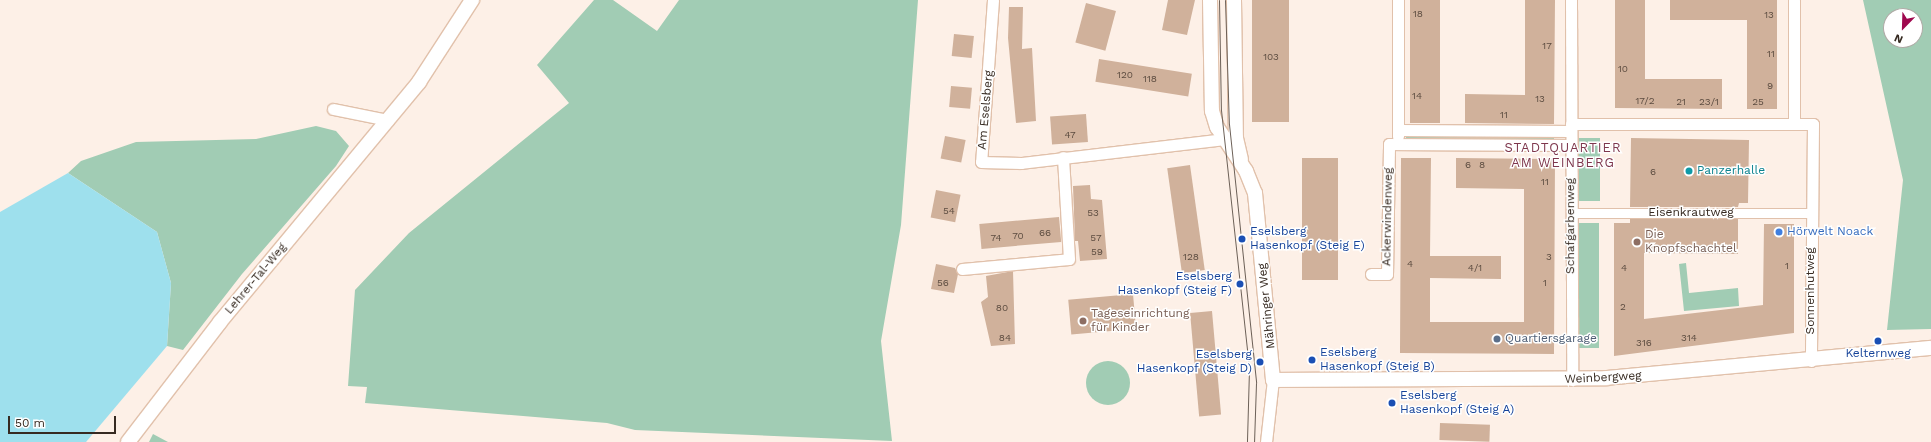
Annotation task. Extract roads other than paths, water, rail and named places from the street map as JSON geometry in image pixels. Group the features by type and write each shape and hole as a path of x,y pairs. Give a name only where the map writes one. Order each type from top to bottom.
{"street":[{"name":"Lehrer-Tal-Weg","path":"128,442 220,322 423,76 472,0"},
{"name":"Am Eselsberg","path":"993,0 981,162 1021,163 1230,138"},
{"name":"Mähringer Weg","path":"1210,0 1212,111 1230,138 1246,171 1256,199 1273,380 1266,442"},
{"name":"Mähringer Weg","path":"1230,138 1234,0"},
{"name":"Ackerwindenweg","path":"1371,274 1387,274 1393,144 1398,130 1398,0"},
{"name":"Schafgarbenweg","path":"1572,0 1572,380"},
{"path":"1398,130 1794,124 1794,0"},
{"path":"333,109 388,120"},
{"name":"Sonnenhutweg","path":"1794,124 1813,124 1811,361"},
{"path":"1393,144 1571,145"},
{"path":"962,269 1069,259 1063,157"},
{"name":"Eisenkrautweg","path":"1571,213 1812,213"},
{"name":"Weinbergweg","path":"1273,380 1572,380 1811,361 1931,348"}],"water":[{"path":"68,173 157,232 171,283 167,346 86,442 0,442 0,212"}],"tram line":[{"path":"1219,0 1221,110 1249,369 1247,442"},
{"path":"1225,0 1229,124 1256,383 1254,442"}],"place":[{"name":"Panzerhalle","path":"1689,171"},
{"name":"Hörwelt Noack","path":"1779,232"},
{"name":"Eselsberg Hasenkopf (Steig E)","path":"1242,239"},
{"name":"Die Knopfschachtel","path":"1637,242"},
{"name":"Eselsberg Hasenkopf (Steig F)","path":"1240,284"},
{"name":"Tageseinrichtung für Kinder","path":"1083,321"},
{"name":"Quartiersgarage","path":"1497,339"},
{"name":"Kelternweg","path":"1878,341"},
{"name":"Eselsberg Hasenkopf (Steig B)","path":"1312,360"},
{"name":"Eselsberg Hasenkopf (Steig D)","path":"1260,362"},
{"name":"Eselsberg Hasenkopf (Steig A)","path":"1392,403"}],"district":[{"name":"STADTQUARTIER AM WEINBERG","path":"1563,156"}]}
